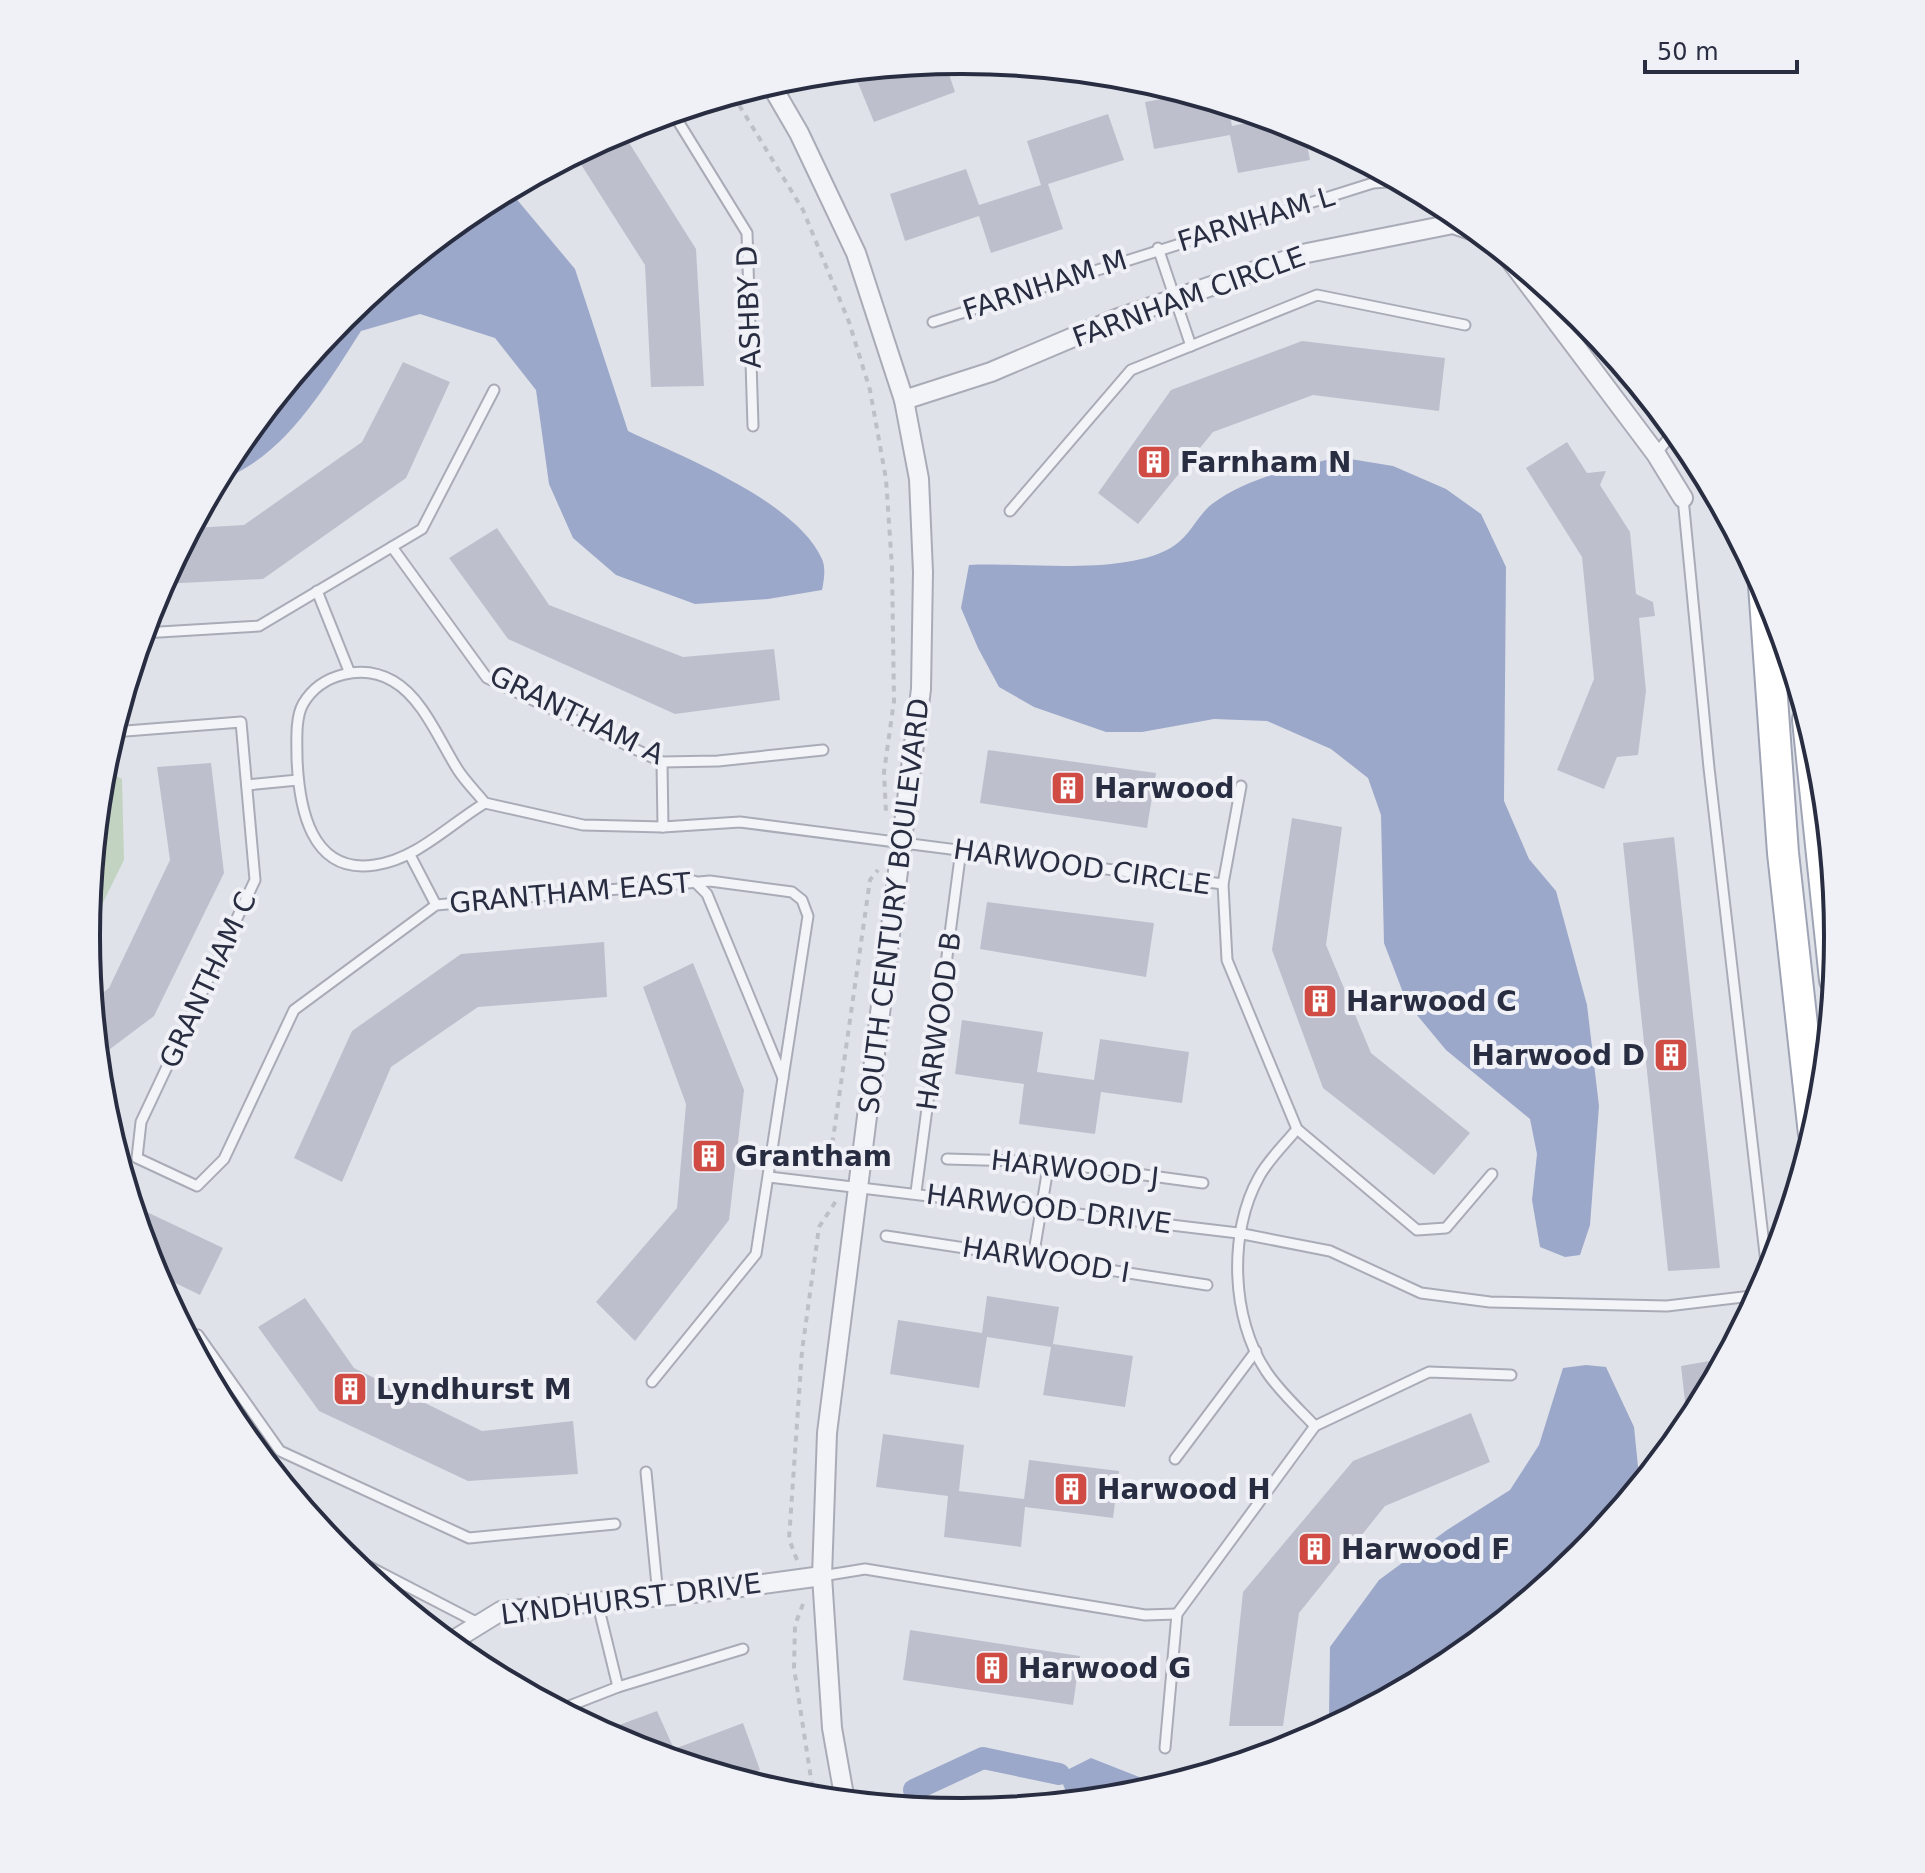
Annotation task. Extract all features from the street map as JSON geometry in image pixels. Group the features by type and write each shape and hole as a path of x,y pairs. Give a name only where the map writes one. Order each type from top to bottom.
{"main road":[{"path":"1767,627 1780,824 1810,1095"}],"street":[{"name":"SOUTH CENTURY BOULEVARD","path":"777,95 799,133 856,253 904,400 919,479 923,572 921,689 827,1433 822,1576 832,1728 843,1791"},
{"name":"FARNHAM CIRCLE","path":"904,400 991,372 1116,319 1307,253 1450,225"},
{"path":"1532,289 1656,454 1683,498"},
{"name":"LYNDHURST DRIVE","path":"459,1636 501,1611 822,1576"}],"lane":[{"name":"ASHBY D","path":"679,122 747,233 753,426"},
{"name":"FARNHAM L","path":"1158,248 1380,182"},
{"path":"1158,248 1191,346"},
{"name":"FARNHAM M","path":"933,322 1158,248"},
{"path":"1010,511 1131,370 1317,295 1465,325"},
{"path":"156,632 259,626 422,529 494,390"},
{"path":"1656,454 1667,440"},
{"path":"1683,498 1709,768 1765,1252"},
{"name":"GRANTHAM A","path":"392,547 487,678 662,762 718,761 823,750"},
{"path":"317,591 349,671"},
{"path":"349,671 374,673 403,689 485,803 410,855 372,866 341,861 319,846 304,820 298,780 296,739 302,705 327,682 349,671"},
{"name":"GRANTHAM C","path":"125,731 241,722 255,880 141,1122 137,1158 197,1186 224,1159"},
{"path":"662,762 663,827"},
{"path":"247,785 298,780"},
{"path":"1223,884 1241,786"},
{"name":"HARWOOD CIRCLE","path":"485,803 583,825 663,827 740,822 1223,884 1227,960 1297,1129"},
{"name":"HARWOOD B","path":"916,1192 961,850"},
{"path":"410,855 436,905"},
{"path":"652,1382 756,1254 783,1078 707,894 694,881"},
{"name":"GRANTHAM EAST","path":"224,1159 294,1010 436,905 694,881 774,887 792,892 802,900 808,916 783,1078"},
{"path":"1315,1426 1266,1372 1246,1321 1238,1233 1259,1177 1297,1129 1417,1230 1446,1228 1492,1174"},
{"name":"HARWOOD J","path":"947,1159 1049,1162 1203,1183"},
{"path":"1033,1258 1049,1162"},
{"name":"HARWOOD DRIVE","path":"769,1177 1042,1207 1238,1233"},
{"path":"1238,1233 1330,1251 1421,1293 1476,1300 1667,1306 1746,1297"},
{"name":"HARWOOD I","path":"886,1236 1207,1285"},
{"path":"199,1336 280,1451 469,1538 615,1524"},
{"path":"1175,1459 1256,1351"},
{"path":"1165,1748 1177,1614 1315,1426 1429,1372 1511,1375"},
{"path":"646,1472 658,1596"},
{"path":"822,1576 865,1569 1145,1615 1177,1614"},
{"path":"381,1573 478,1623"},
{"path":"597,1601 618,1687"},
{"path":"572,1705 618,1687 743,1649"}],"path":[{"path":"738,103 803,210 849,322 870,390 886,479 892,567 894,701 884,772 888,817"},
{"path":"842,1165 832,1146 849,1011 870,880 881,867"},
{"path":"798,1563 789,1539 802,1351 819,1227 836,1203"},
{"path":"803,1606 795,1625 794,1668 812,1785"}],"green space":[{"path":"116,776 122,779 124,860 101,906 107,824"}],"water":[{"path":"516,199 575,269 628,431 736,483 788,518 808,538 822,559 822,590 768,599 695,604 616,575 573,538 549,484 536,390 495,338 420,314 361,331 300,419 262,457 235,473 278,411 353,327 437,252"},
{"path":"1338,457 1393,466 1446,489 1481,514 1506,567 1504,801 1529,859 1556,891 1587,1005 1599,1106 1590,1225 1580,1255 1565,1257 1540,1247 1532,1200 1537,1154 1530,1119 1446,1050 1407,1003 1384,943 1381,815 1368,778 1331,749 1267,721 1214,719 1142,732 1106,732 1034,707 999,687 961,608 969,565 1104,565 1155,555 1180,541 1212,504 1226,495 1273,474"},
{"path":"1586,1365 1606,1367 1634,1427 1639,1472 1572,1546 1488,1621 1394,1683 1329,1717 1330,1647 1379,1580 1447,1530 1510,1490 1539,1445 1563,1368"},
{"path":"1091,1758 1144,1779 1066,1793 1059,1774"}],"building":[{"path":"949,74 955,92 874,122 857,80"},
{"path":"1165,98 1230,117 1232,126 1247,123 1307,146 1310,160 1238,173 1230,135 1154,149 1145,102"},
{"path":"1108,114 1124,160 1048,184 1063,229 991,253 979,216 905,241 890,194 966,169 979,205 1041,185 1027,141"},
{"path":"628,142 696,249 704,386 651,387 645,265 580,163"},
{"name":"Farnham N","path":"1302,341 1445,358 1439,411 1313,395 1213,432 1138,524 1098,493 1171,390"},
{"path":"403,362 450,382 406,478 263,579 176,583 204,527 244,525 362,442"},
{"path":"1567,442 1587,473 1606,471 1600,485 1630,532 1636,594 1653,602 1655,616 1639,618 1646,691 1638,755 1617,757 1604,789 1557,770 1594,679 1582,557 1526,468"},
{"path":"497,528 549,605 683,657 774,649 780,700 675,714 508,639 449,558"},
{"name":"Harwood","path":"988,750 1156,773 1147,828 980,803"},
{"path":"211,763 224,873 154,1016 107,1051 102,993 109,988 170,860 157,767"},
{"name":"Harwood C","path":"1292,818 1342,827 1326,945 1371,1053 1470,1133 1434,1175 1323,1088 1272,950"},
{"name":"Harwood D","path":"1674,837 1720,1268 1668,1271 1623,843"},
{"path":"987,902 1154,923 1146,977 980,949"},
{"path":"604,942 607,997 478,1007 391,1067 342,1182 294,1158 352,1031 461,954"},
{"name":"Grantham","path":"693,963 744,1090 729,1220 635,1341 596,1302 677,1208 686,1104 643,987"},
{"path":"962,1020 1043,1032 1037,1072 1094,1080 1100,1039 1189,1052 1182,1103 1101,1092 1095,1134 1019,1124 1024,1084 955,1074"},
{"path":"145,1211 223,1248 200,1295 173,1282"},
{"path":"987,1296 1059,1307 1053,1344 1133,1356 1125,1407 1043,1395 1051,1347 987,1337 979,1388 890,1374 898,1320 982,1333"},
{"name":"Lyndhurst M","path":"305,1298 354,1368 482,1431 573,1421 578,1474 468,1481 319,1411 258,1327"},
{"path":"1713,1360 1686,1407 1681,1366"},
{"name":"Harwood F","path":"1471,1413 1490,1462 1385,1506 1299,1613 1283,1726 1229,1726 1243,1592 1353,1461"},
{"name":"Harwood H","path":"883,1434 964,1445 959,1491 1024,1499 1029,1460 1119,1471 1113,1518 1025,1507 1021,1547 944,1537 948,1496 876,1487"},
{"name":"Harwood G","path":"910,1630 1080,1656 1073,1705 903,1680"},
{"path":"657,1711 674,1749 632,1733 616,1726"},
{"path":"743,1723 760,1770 752,1773 739,1770 674,1749"}],"waterway":[{"path":"914,1790 983,1758 1059,1774"}],"place":[{"name":"Farnham N","path":"1154,462"},
{"name":"Harwood","path":"1068,788"},
{"name":"Harwood C","path":"1320,1001"},
{"name":"Harwood D","path":"1671,1055"},
{"name":"Grantham","path":"709,1156"},
{"name":"Lyndhurst M","path":"350,1389"},
{"name":"Harwood H","path":"1071,1489"},
{"name":"Harwood F","path":"1315,1549"},
{"name":"Harwood G","path":"992,1668"}]}
